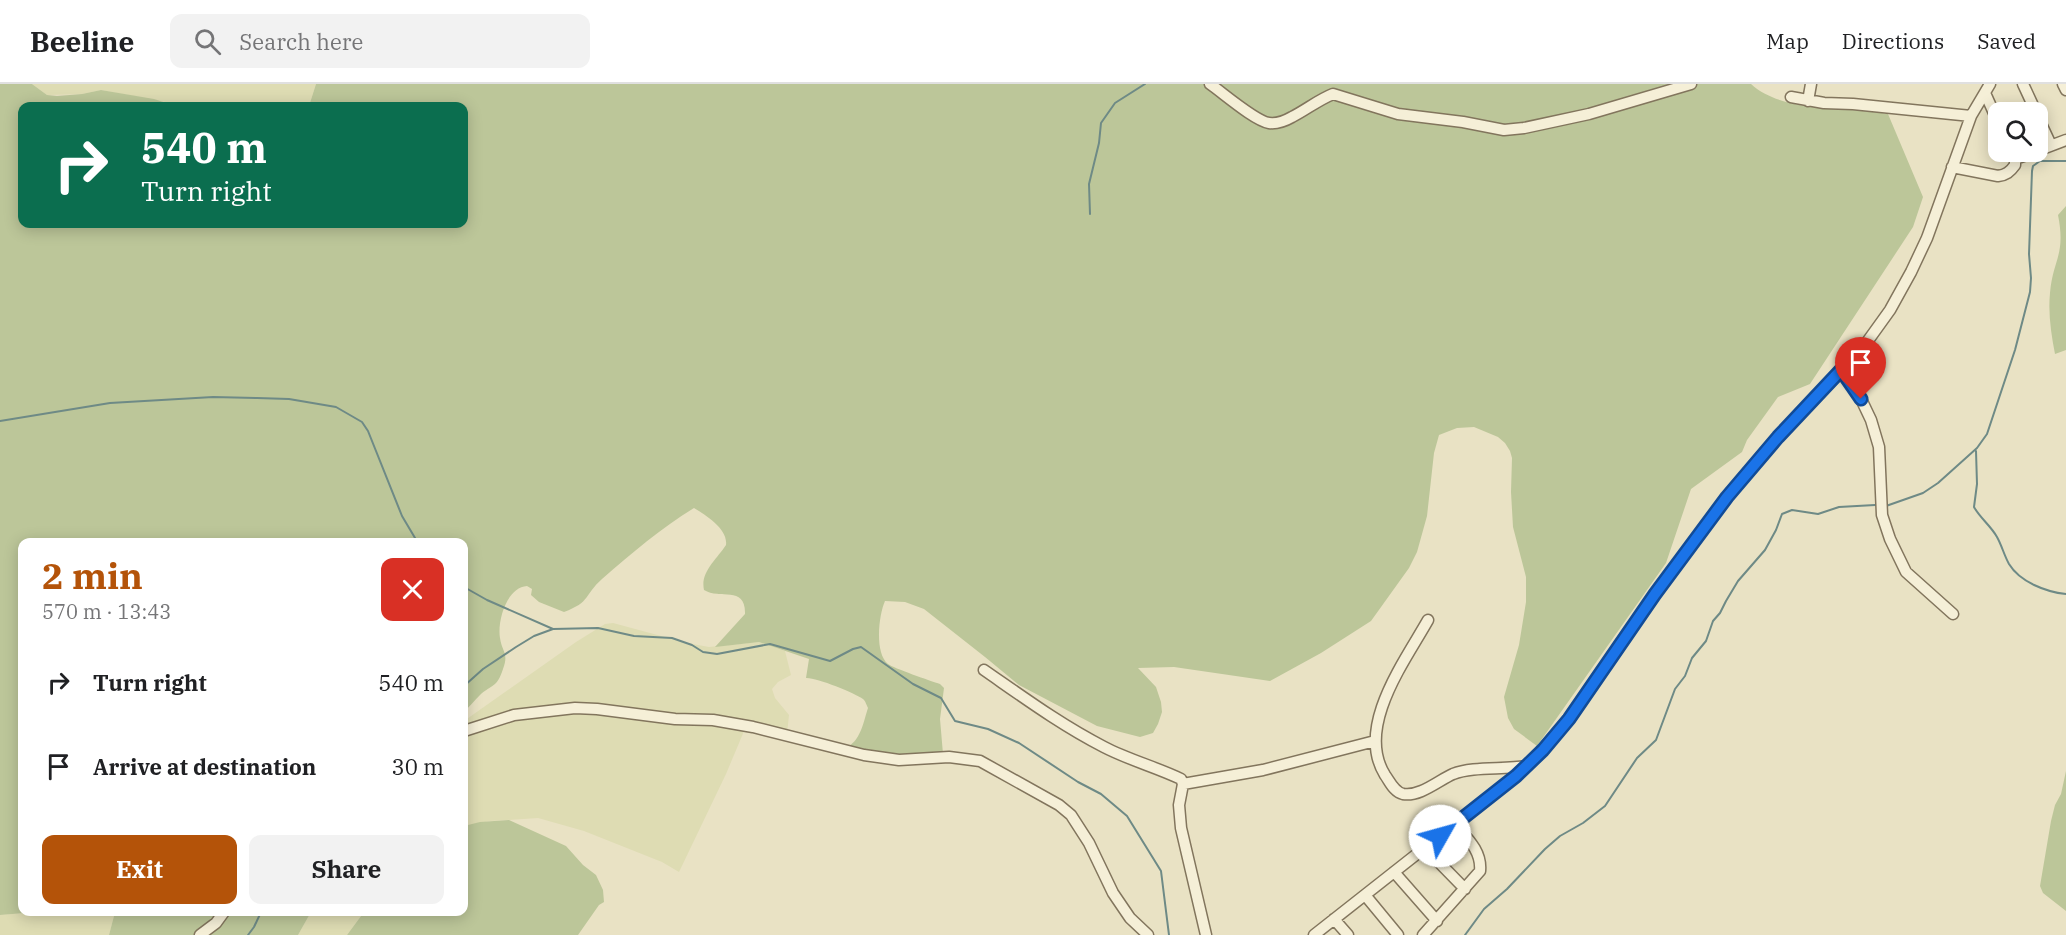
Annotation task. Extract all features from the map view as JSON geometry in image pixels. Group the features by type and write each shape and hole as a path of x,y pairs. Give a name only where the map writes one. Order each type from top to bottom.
{"street":[{"path":"1210,84 1260,119 1270,123 1287,120 1334,94 1398,114 1504,130 1589,114 1691,84"},
{"path":"1808,101 1811,84"},
{"path":"2023,84 2031,102"},
{"path":"2063,84 2066,90"},
{"path":"1314,935 1526,766 1569,719 1655,594 1727,497 1778,437 1862,349 1890,310 1927,238 1971,116 1988,89"},
{"path":"1791,97 1824,103 1971,116"},
{"path":"2048,139 2051,145"},
{"path":"2048,146 2066,140"},
{"path":"1952,167 1998,176 2005,175 2015,165 2014,162"},
{"path":"1841,370 1861,399 1871,420 1879,447 1882,514 1890,539 1906,572 1953,614"},
{"path":"1428,620 1381,706 1375,741 1383,771 1394,788 1401,794 1409,794 1459,772 1526,766"},
{"path":"984,670 1045,713 1104,747 1181,779 1184,784 1179,817 1206,935"},
{"path":"468,730 514,715 559,709 597,709 713,720 753,727 864,755 898,760 949,757 981,761 1059,805 1071,815 1080,827 1119,901 1130,918 1148,935"},
{"path":"1184,784 1263,770 1375,741"},
{"path":"1423,935 1480,871 1480,857 1455,824"},
{"path":"1425,848 1465,889"},
{"path":"1394,872 1437,921"},
{"path":"1365,895 1398,935"},
{"path":"200,935 221,916"},
{"path":"1334,919 1348,935"}],"shaded area":[{"path":"32,84 316,84 310,102 165,102 101,90 82,94 47,95"},
{"path":"613,623 709,647 759,642 785,651 791,675 778,682 772,689 775,698 789,715 787,734 747,724 679,872 662,862 584,831 538,818 490,821 468,825 468,718 605,624"},
{"path":"0,915 114,916 109,935 0,935"},
{"path":"309,916 361,916 347,935 298,935"}],"green space":[{"path":"0,84 32,84 47,95 82,94 101,90 163,102 18,102 18,228 468,228 468,102 310,102 316,84 1751,84 1765,94 1798,105 1888,114 1923,197 1913,227 1810,384 1778,397 1747,440 1742,452 1691,489 1666,563 1537,746 1514,729 1508,718 1504,697 1519,645 1526,602 1526,577 1513,527 1512,458 1505,443 1498,437 1474,427 1457,428 1439,435 1434,453 1427,516 1417,552 1409,568 1371,621 1321,653 1270,681 1174,667 1138,668 1156,687 1162,712 1153,733 1140,737 1097,726 1019,685 924,609 905,602 885,601 879,633 879,643 884,659 891,666 940,684 944,688 940,719 943,754 896,754 849,746 862,729 868,708 866,703 844,689 806,678 809,659 759,642 715,647 745,614 744,605 737,596 710,593 704,590 704,577 726,545 726,539 716,523 694,508 636,550 602,579 579,605 573,608 564,612 539,602 531,595 532,589 527,586 514,592 505,606 500,623 499,631 505,659 501,675 496,683 468,708 468,538 18,538 18,914 0,915"},
{"path":"2066,206 2066,350 2055,354 2050,323 2050,293 2061,239 2058,215"},
{"path":"2066,771 2066,911 2043,893 2040,886 2051,821 2055,805 2061,794"},
{"path":"509,820 566,846 583,865 596,875 603,890 604,902 599,905 578,935 347,935 361,916 468,916 468,825"},
{"path":"114,916 309,916 298,935 109,935"}],"waterway":[{"path":"1090,214 1089,184 1099,143 1101,123 1115,103 1145,84"},
{"path":"1886,506 1923,493 1938,483 1977,448 1987,434 2015,350 2030,292 2029,254 2033,166 2040,161 2066,161"},
{"path":"0,421 110,403 213,397 289,399 336,407 362,422 368,431 402,516 415,538"},
{"path":"1976,451 1977,484 1974,507 1997,537 2009,564 2020,576 2034,585 2066,594"},
{"path":"1465,935 1484,909 1507,889 1545,849 1560,836 1583,823 1605,806 1637,758 1656,740 1675,689 1685,676 1692,658 1706,641 1713,621 1738,581 1765,550 1782,514 1792,510 1818,514 1839,507 1875,505"},
{"path":"468,589 553,629"},
{"path":"468,682 483,669 516,647 534,636 553,629 598,628 634,636 672,638 692,645 703,652 717,654 770,644 830,661 861,647 913,684 941,698 955,721 988,729 1019,743 1078,782 1101,794 1127,816 1161,871 1169,935"},
{"path":"248,935 259,916"}],"route":[{"path":"1440,836 1516,776 1543,750 1569,719 1655,594 1727,497 1778,437 1841,370 1861,399"}]}
